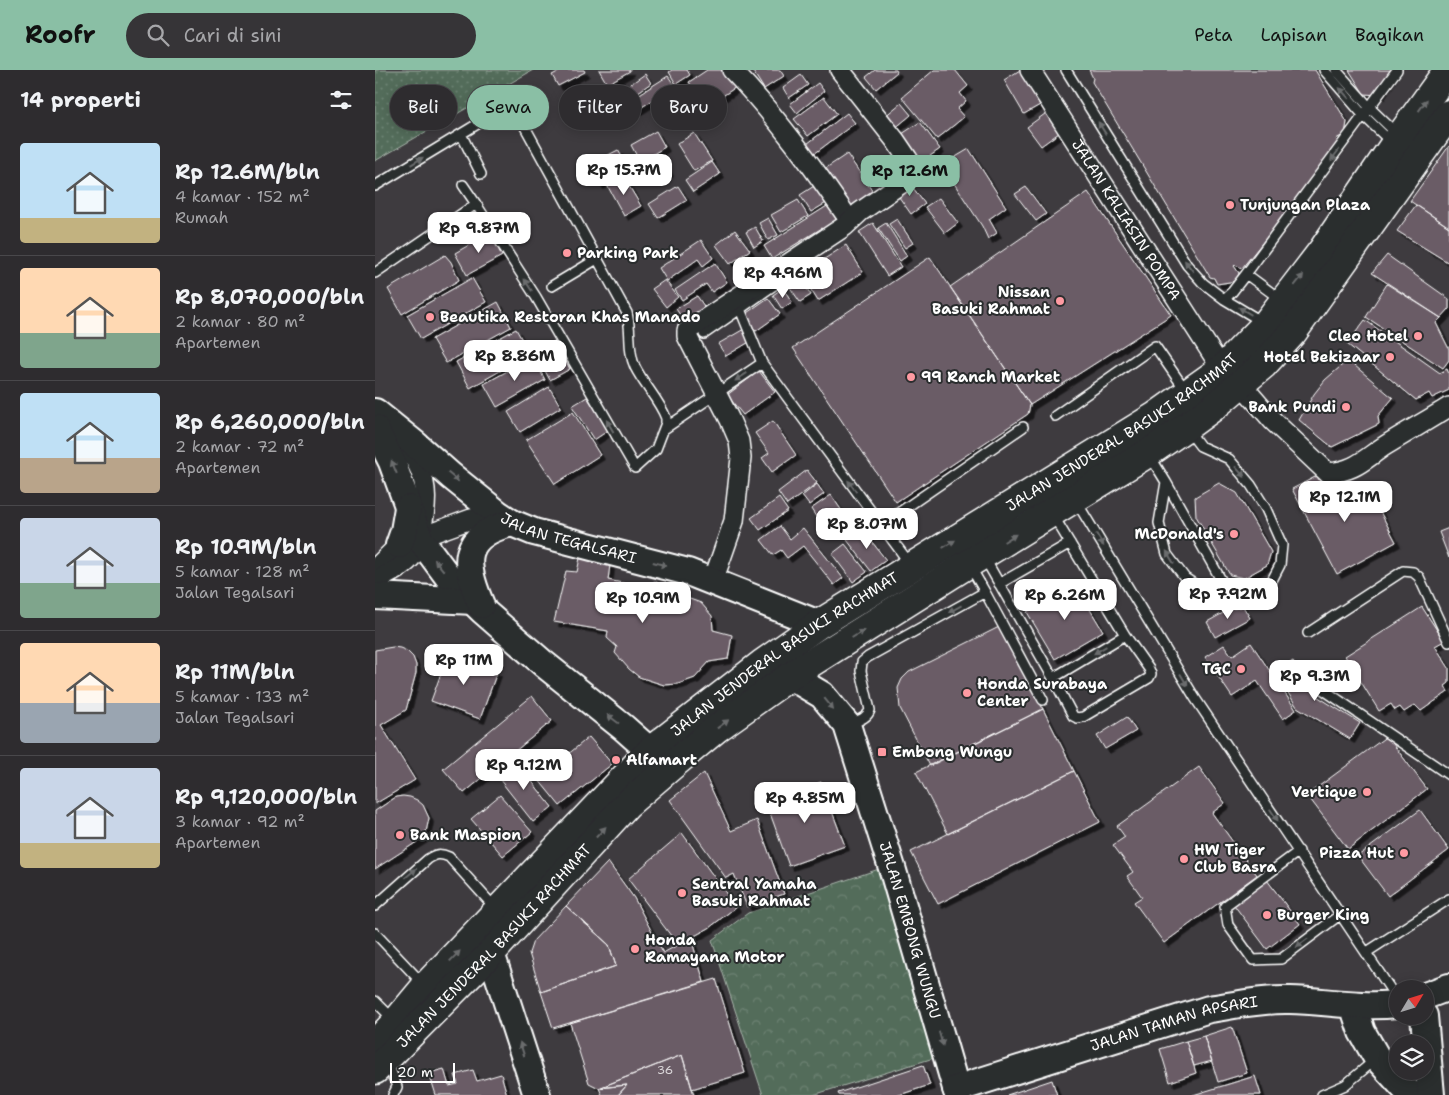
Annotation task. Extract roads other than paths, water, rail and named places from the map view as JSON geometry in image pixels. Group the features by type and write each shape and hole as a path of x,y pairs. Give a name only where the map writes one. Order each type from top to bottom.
{"main road":[{"name":"JALAN JENDERAL BASUKI RACHMAT","path":"379,1058 491,953 627,804 717,728 790,676 1148,453 1186,427 1232,376 1266,324 1322,251 1448,70"},
{"name":"JALAN JENDERAL BASUKI RACHMAT","path":"379,1058 396,1022 426,986 650,751 761,664 819,624 1148,421 1188,393 1232,376 1277,351 1293,332 1440,131 1449,114"}],"street":[{"path":"732,70 755,93 791,137 850,221"},
{"path":"713,581 734,521 741,458 739,442 730,420 687,336 687,331 850,221 860,212 913,176 915,171 895,140 840,70"},
{"name":"JALAN KALIASIN POMPA","path":"1030,70 1232,376 1273,421 1328,473 1341,472 1353,468 1384,446 1449,407"},
{"path":"375,413 410,451 421,473 426,491 427,506 409,542"},
{"name":"JALAN TEGALSARI","path":"375,413 505,518 534,532 670,567 713,581 819,624"},
{"path":"375,428 392,462 408,508 409,542 544,664 650,751"},
{"path":"375,568 409,542 471,519 505,518"},
{"path":"478,606 469,569 469,555 474,544 481,536 497,526 505,518"},
{"path":"375,581 407,561 417,549 409,542"},
{"path":"375,596 478,606"},
{"name":"JALAN EMBONG WUNGU","path":"790,676 822,695 847,725 893,871 957,1092"},
{"path":"491,953 537,1095"},
{"path":"1434,993 1449,987"},
{"name":"JALAN TAMAN APSARI","path":"957,1092 1209,1009 1252,1002 1288,1000 1353,1005 1389,1005"},
{"path":"1353,1005 1362,1032 1377,1058 1424,1093"},
{"path":"1424,1025 1424,1093"}],"lane":[{"path":"1066,70 1187,265 1203,283 1224,299 1266,324"},
{"path":"1324,70 1397,141"},
{"path":"1336,70 1367,112"},
{"path":"1224,299 1246,274 1397,70"},
{"path":"375,186 499,112 508,110 519,116 627,313 630,323 631,356 635,367 666,418 656,449 635,468 536,297 463,184"},
{"path":"461,134 481,174"},
{"path":"375,273 476,204"},
{"path":"704,334 831,245"},
{"path":"552,286 597,259"},
{"path":"1246,274 1283,301"},
{"path":"740,309 762,363 912,566"},
{"path":"1055,416 1155,346 1188,393"},
{"path":"664,429 762,363"},
{"path":"881,525 1023,427"},
{"path":"1166,482 1159,524 1167,554 1185,578 1205,591 1234,603 1254,598 1268,588 1280,565 1282,545 1266,508 1251,485 1229,459 1200,446 1186,427"},
{"path":"1148,453 1234,603"},
{"path":"1074,499 1195,698 1389,986"},
{"path":"976,560 999,584 1073,716 1077,718 1083,717 1149,678 1151,674 1149,669 1125,635 1071,543 1051,513"},
{"path":"999,584 1071,543"},
{"path":"976,560 985,592 1043,700"},
{"path":"1308,633 1403,571 1413,572 1419,577 1449,642"},
{"path":"847,725 864,718 871,710 861,671 862,662 985,592"},
{"path":"1053,678 1125,635"},
{"path":"1318,686 1449,775"},
{"path":"1299,851 1225,906 1228,925 1253,960 1281,959 1341,914"},
{"path":"375,906 428,859 434,855 441,854 449,858 498,911"},
{"path":"1367,952 1449,899"},
{"path":"375,933 426,986"},
{"path":"375,1001 396,1022"},
{"path":"379,1058 397,1087 393,1095"},
{"path":"1321,1095 1345,1085 1377,1058"}],"place":[{"name":"Tunjungan Plaza","path":"1230,205"},
{"name":"Parking Park","path":"567,253"},
{"name":"Nissan Basuki Rahmat","path":"1060,301"},
{"name":"Beautika Restoran Khas Manado","path":"430,317"},
{"name":"Cleo Hotel","path":"1418,336"},
{"name":"Hotel Bekizaar","path":"1390,357"},
{"name":"99 Ranch Market","path":"911,377"},
{"name":"Bank Pundi","path":"1346,407"},
{"name":"McDonald's","path":"1234,534"},
{"name":"TGC","path":"1241,669"},
{"name":"Honda Surabaya Center","path":"967,693"},
{"name":"Embong Wungu","path":"882,752"},
{"name":"Alfamart","path":"616,760"},
{"name":"Vertique","path":"1367,792"},
{"name":"Bank Maspion","path":"400,835"},
{"name":"Pizza Hut","path":"1404,853"},
{"name":"HW Tiger Club Basra","path":"1184,859"},
{"name":"Sentral Yamaha Basuki Rahmat","path":"682,893"},
{"name":"Burger King","path":"1267,915"},
{"name":"Honda Ramayana Motor","path":"635,949"}]}
